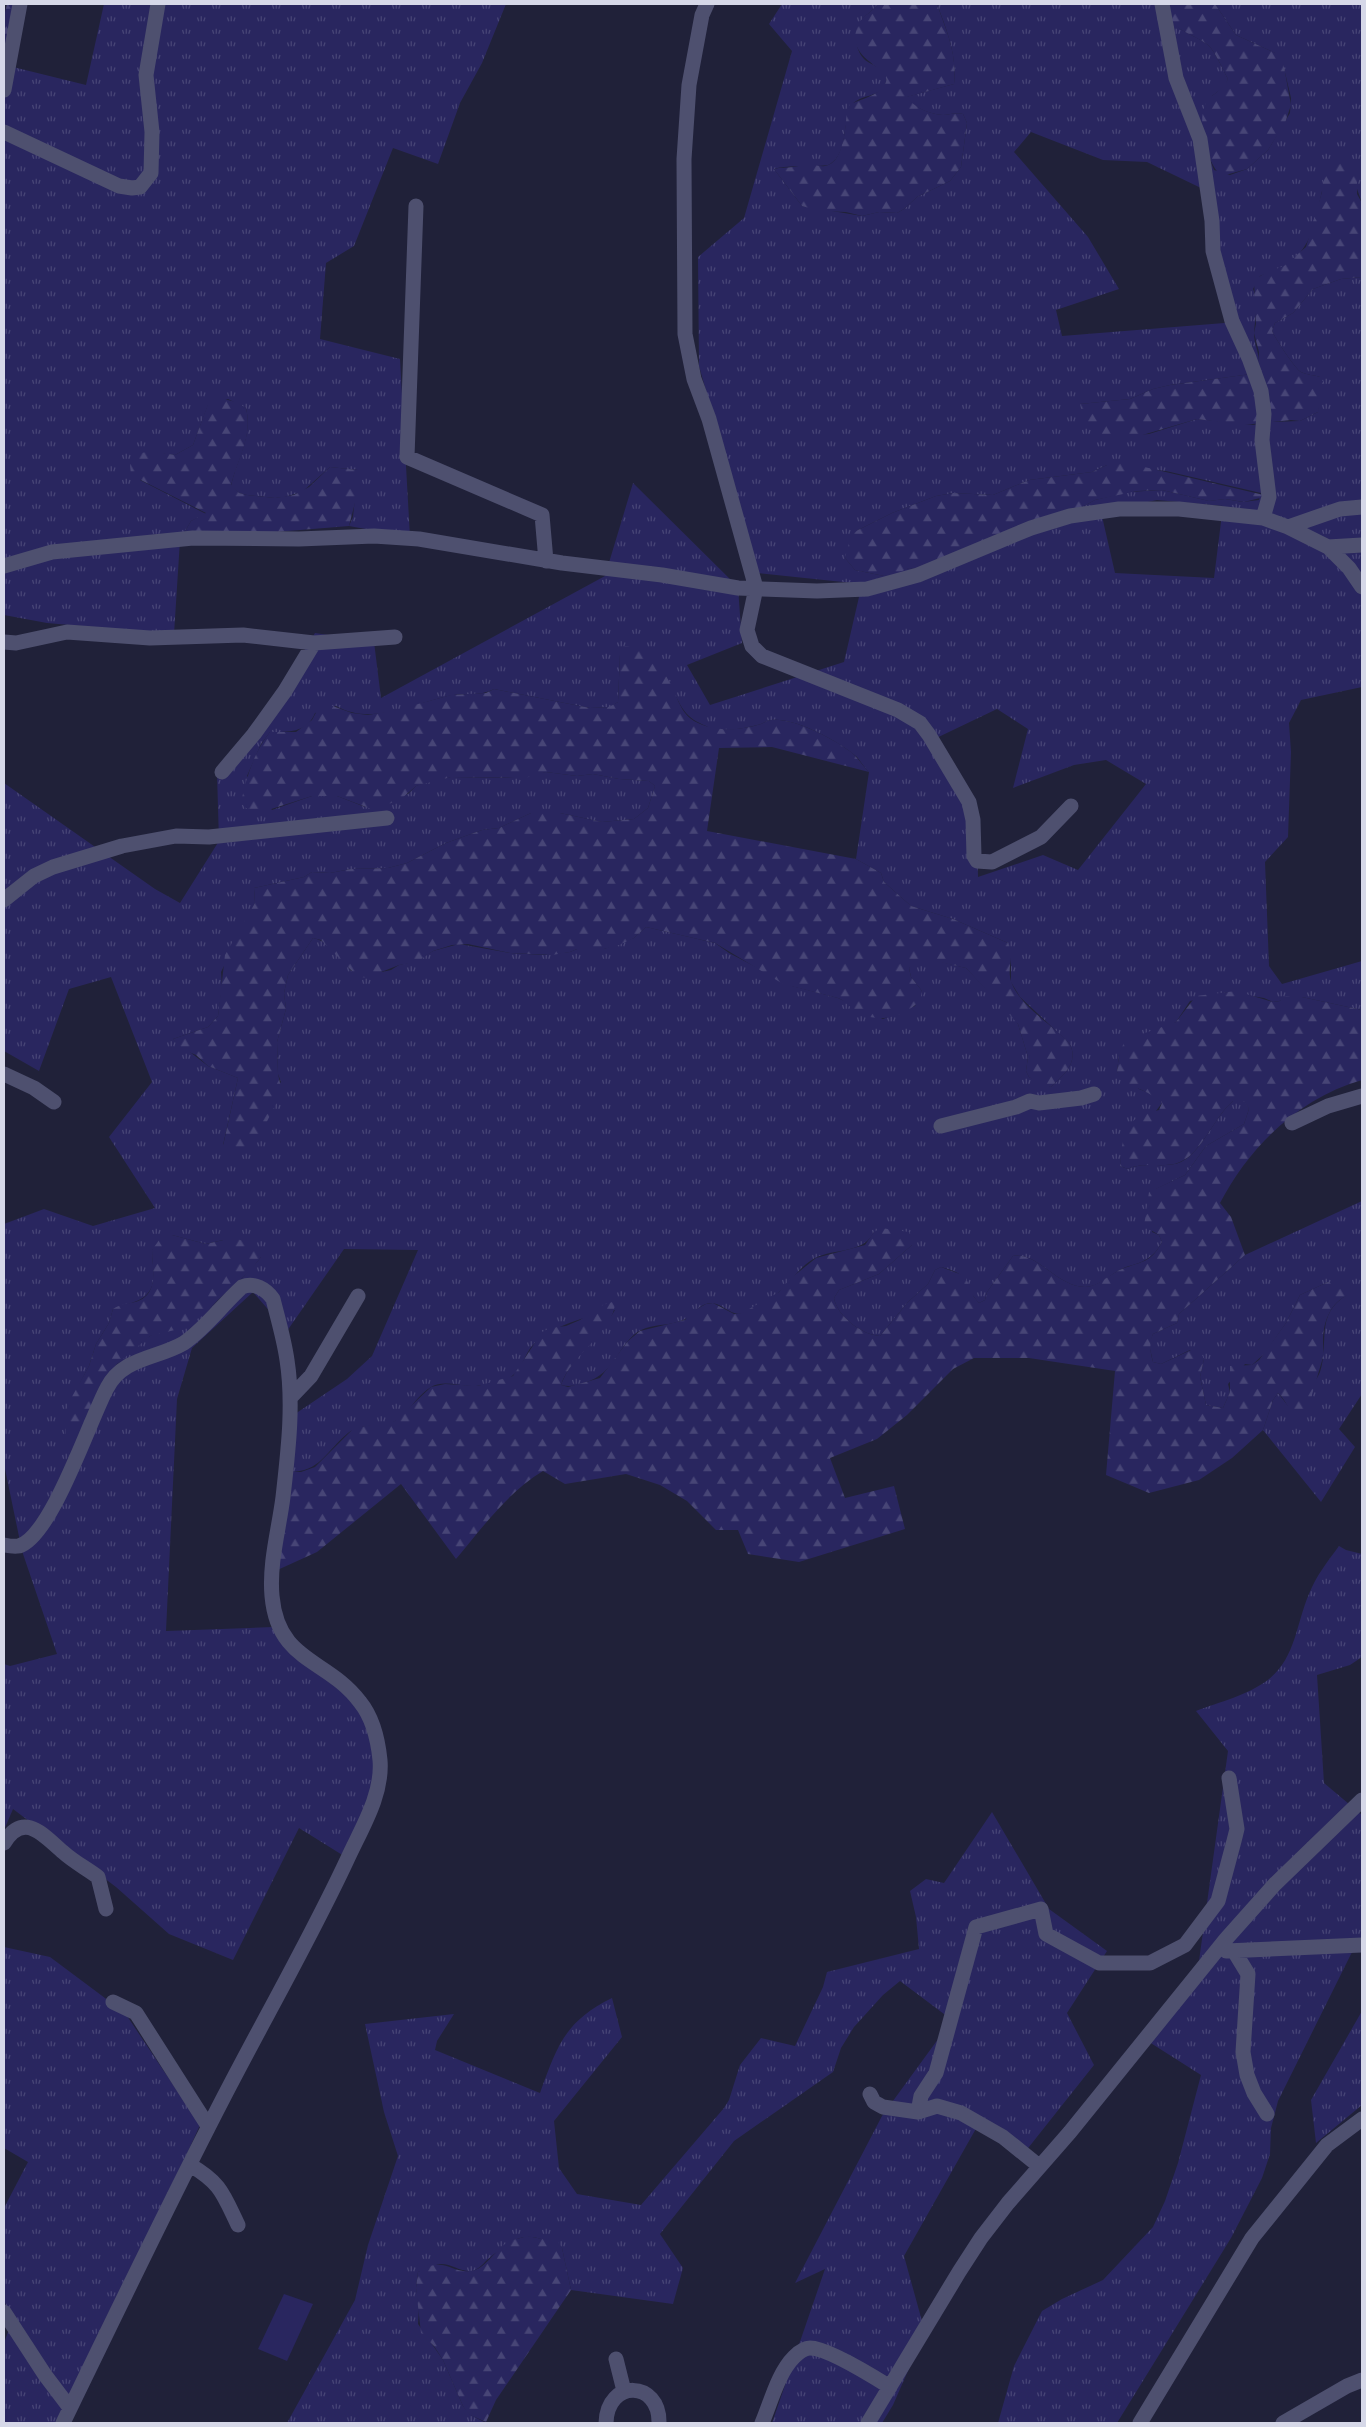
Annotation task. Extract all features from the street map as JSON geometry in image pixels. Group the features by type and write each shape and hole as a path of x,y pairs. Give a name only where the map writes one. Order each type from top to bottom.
{"street":[{"path":"4,90 20,4"},
{"path":"4,132 119,186 132,188 140,187 146,183 151,173 152,155 146,74 158,4"},
{"path":"707,4 702,15 689,85 684,159 685,334 694,379 709,419 756,588 747,630 752,646 762,656 909,715 929,735 968,802 973,820 974,856 978,861 992,862 1041,837 1071,806"},
{"path":"1162,4 1176,78 1200,139 1212,220 1213,251 1232,321 1250,358 1261,391 1264,414 1262,440 1269,497 1263,518"},
{"path":"416,206 407,457 542,515 546,561"},
{"path":"1288,527 1340,509 1362,506"},
{"path":"4,566 52,552 193,538 299,539 374,536 419,539 546,561 662,575 738,588 817,591 867,589 918,575 1031,528 1070,516 1119,509 1179,509 1263,518 1288,527 1328,547 1349,568 1362,587"},
{"path":"1328,547 1362,545"},
{"path":"4,642 16,643 67,632 128,637 242,635 314,643 395,637"},
{"path":"222,772 254,734 285,691 314,643"},
{"path":"4,900 34,876 47,870 122,846 176,836 209,837 387,818"},
{"path":"4,1074 34,1088 54,1102"},
{"path":"941,1126 1016,1107 1030,1101 1039,1103 1081,1098 1094,1094"},
{"path":"1292,1123 1328,1106 1362,1096"},
{"path":"4,1545 13,1547 25,1543 48,1514 67,1481 100,1400 115,1375 130,1364 183,1343 246,1286 262,1289 273,1299 287,1358 290,1398 288,1455 272,1577 275,1613 284,1638 296,1651 334,1677 360,1701 370,1717 376,1736 381,1772 379,1783 366,1820 331,1895 208,2126 63,2423"},
{"path":"290,1398 311,1376 358,1296"},
{"path":"918,2112 921,2096 936,2073 976,1927 1041,1909 1046,1934 1099,1963 1150,1964 1185,1945 1218,1901 1232,1850 1237,1828 1229,1778"},
{"path":"868,2423 920,2334 981,2238 1134,2053 1215,1951 1275,1884 1362,1800"},
{"path":"4,1843 11,1832 21,1828 32,1828 46,1835 62,1851 98,1877 106,1909"},
{"path":"1215,1951 1362,1945"},
{"path":"1234,1951 1248,1974 1244,2052 1247,2075 1254,2093 1267,2114"},
{"path":"113,2002 136,2013 208,2126"},
{"path":"870,2094 874,2102 884,2107 918,2112 937,2106 961,2113 1003,2137 1039,2166"},
{"path":"1140,2423 1252,2238 1327,2144 1362,2119"},
{"path":"190,2165 208,2175 220,2189 238,2225"},
{"path":"4,2312 45,2375 70,2408"},
{"path":"762,2423 785,2368 793,2358 809,2348 818,2349 890,2387"},
{"path":"616,2360 624,2391"},
{"path":"1283,2423 1326,2397 1362,2380"},
{"path":"606,2423 607,2410 613,2398 624,2391 639,2391 652,2398 659,2410 659,2423"}],"green space":[{"path":"7,4 16,4 4,84 4,16"},
{"path":"104,4 506,4 482,63 460,103 438,164 393,148 354,246 326,263 320,339 400,359 410,537 349,526 353,517 358,470 330,467 302,492 284,497 275,498 239,493 231,486 246,438 248,419 246,408 228,399 208,405 193,445 175,455 150,452 140,480 206,514 191,521 180,540 174,634 47,623 4,615 4,84 13,67 86,85"},
{"path":"782,4 878,4 860,23 856,41 864,59 885,73 886,82 884,87 880,91 860,99 852,105 847,119 843,144 836,159 830,164 774,169 802,206 862,216 879,212 897,213 917,197 950,181 961,167 967,123 963,114 943,115 927,112 913,104 906,97 954,84 953,53 937,4 1170,4 1169,12 1175,25 1211,48 1228,79 1225,86 1212,96 1208,155 1214,170 1230,175 1247,169 1268,150 1290,113 1291,98 1283,64 1275,53 1236,35 1215,4 1362,4 1362,203 1356,186 1357,170 1322,191 1307,243 1294,259 1285,266 1260,276 1253,289 1256,305 1254,333 1259,359 1258,369 1251,374 1170,385 1153,389 1130,399 1080,404 1114,435 1122,436 1149,434 1197,419 1253,425 1270,422 1300,421 1318,412 1320,377 1301,372 1295,366 1272,331 1275,323 1293,313 1313,289 1341,279 1362,277 1362,687 1301,700 1289,723 1291,752 1288,837 1265,862 1269,966 1282,984 1362,961 1362,1010 1302,997 1273,1002 1264,998 1228,992 1190,1001 1176,1022 1119,1055 1117,1072 1139,1089 1156,1096 1162,1103 1121,1157 1120,1166 1128,1169 1181,1162 1202,1143 1220,1116 1233,1101 1245,1101 1249,1109 1244,1124 1206,1146 1185,1175 1156,1189 1152,1232 1159,1235 1162,1242 1159,1248 1147,1259 1121,1269 1096,1285 1085,1287 1075,1285 1056,1276 1030,1259 1022,1256 1013,1256 987,1292 985,1300 979,1303 963,1277 958,1273 941,1267 935,1270 928,1284 908,1302 880,1336 873,1335 858,1328 845,1318 836,1305 834,1298 839,1290 879,1274 912,1245 874,1232 863,1244 848,1250 815,1258 805,1265 779,1292 743,1313 731,1312 712,1303 703,1305 683,1320 646,1328 629,1339 604,1372 580,1384 561,1385 572,1365 615,1310 583,1318 560,1327 540,1338 533,1345 512,1376 476,1386 440,1384 431,1387 395,1421 354,1429 315,1465 307,1469 287,1472 295,1414 347,1379 372,1356 418,1250 344,1249 287,1331 253,1292 192,1348 177,1399 166,1631 273,1627 355,1696 381,1771 344,1856 299,1828 233,1960 169,1934 116,1887 13,1809 4,1830 4,1664 10,1666 57,1654 22,1551 4,1464 4,1224 44,1209 93,1226 155,1208 109,1137 152,1082 111,977 69,989 39,1071 4,1051 4,783 155,889 180,903 219,841 217,773 258,728 315,633 374,642 381,698 605,576 633,483 738,587 742,643 687,665 710,705 844,662 862,584 758,573 699,366 698,257 744,218 792,51 769,24","holes":["1031,132 1103,160 1147,162 1201,188 1237,322 1062,336 1056,310 1119,289 1088,237 1014,152","1107,465 1166,471 1261,493 1259,500 1243,502 1225,499 1209,501 1162,490 1128,492 1095,500 1071,513 918,569 909,568 884,576 855,570 845,558 858,530 892,513 936,496 953,493 993,495 1029,480 1092,472","1157,500 1223,506 1214,578 1115,573 1101,512","620,654 643,660 656,666 670,683 680,704 689,716 708,727 720,730 755,726 770,720 792,722 829,738 857,757 869,772 856,859 881,873 884,882 911,906 953,919 1008,943 1011,982 1020,997 1069,1043 1072,1050 1072,1062 1061,1078 1051,1087 1029,1077 1026,1071 1028,1057 1018,1024 966,968 921,957 915,960 909,968 911,977 922,991 915,1006 883,1019 838,998 792,986 729,953 715,943 646,927 634,938 604,949 577,949 570,952 544,955 510,953 459,944 433,951 417,961 399,965 391,970 382,972 351,971 335,951 313,938 288,975 284,993 286,1009 277,1042 278,1074 281,1082 223,1145 238,1078 208,1066 173,1039 208,1027 218,1016 222,987 221,972 255,903 254,888 304,877 312,872 330,873 351,869 388,868 407,863 446,843 482,830 499,828 531,813 560,813 602,822 634,819 648,808 655,786 649,781 619,779 593,774 577,776 546,772 509,778 451,777 430,781 416,786 408,794 365,807 337,796 312,796 272,810 247,776 261,744 270,732 302,728 312,720 315,713 336,706 350,712 378,714 392,712 448,696 477,694 494,689 590,708 610,707 618,702","997,709 1028,729 1013,788 1074,765 1106,760 1146,784 1078,870 1043,855 978,877 977,822 928,742","172,1235 206,1244 223,1240 261,1257 247,1274 207,1311 189,1323 154,1334 137,1345 114,1368 66,1434 80,1383 89,1366 96,1344 109,1323 113,1309 146,1296 152,1285 152,1250"]},
{"path":"878,4 937,4 953,52 954,84 907,97 918,107 928,112 943,115 963,114 967,123 961,167 950,181 917,197 897,213 879,212 862,216 846,212 820,211 802,206 774,169 808,165 824,166 832,163 837,158 843,141 847,107 878,92 886,82 885,75 857,48 855,37 859,23"},
{"path":"1170,4 1215,4 1236,35 1282,56 1291,105 1285,123 1268,150 1247,169 1222,176 1212,163 1203,132 1203,113 1207,101 1223,87 1228,79 1211,48 1175,25 1171,20 1169,13"},
{"path":"1339,156 1354,161 1357,170 1357,194 1362,203 1362,277 1341,279 1313,289 1293,313 1275,323 1272,331 1298,370 1320,377 1324,383 1318,412 1300,421 1291,420 1243,425 1197,419 1139,436 1105,436 1089,428 1084,421 1080,404 1130,399 1153,389 1170,385 1251,374 1258,369 1259,352 1254,333 1256,324 1254,280 1267,272 1284,266 1306,247 1322,192 1325,164"},
{"path":"220,398 236,402 246,408 248,428 244,447 231,485 239,493 275,498 294,495 309,487 330,467 358,470 359,487 349,526 180,540 191,521 206,513 131,475 130,465 133,455 150,451 175,455 193,445 208,404"},
{"path":"1123,462 1268,496 1244,502 1225,499 1209,501 1162,490 1137,491 1095,500 1071,513 918,569 909,568 893,575 884,576 855,570 845,558 851,535 858,530 892,513 936,496 953,493 993,495 1029,480 1092,472 1107,465"},
{"path":"625,646 641,651 656,663 672,686 687,716 702,725 718,729 735,729 761,724 770,720 780,720 801,725 824,735 853,754 869,772 772,747 719,748 707,831 856,859 881,873 884,882 911,906 953,919 1008,943 1010,948 1010,977 1015,990 1028,1006 1069,1043 1073,1056 1072,1062 1065,1073 1051,1087 1042,1085 1029,1077 1026,1071 1028,1057 1018,1024 966,968 921,958 909,968 911,977 922,991 920,1001 898,1015 874,1018 857,1012 838,998 783,984 715,943 646,927 634,938 619,945 604,949 577,949 552,955 510,953 468,944 452,945 433,951 417,962 399,965 366,978 357,976 321,940 313,938 288,975 284,993 286,1009 277,1042 278,1074 282,1092 260,1135 234,1155 223,1146 238,1078 208,1066 196,1055 184,1050 173,1039 208,1027 218,1016 225,955 255,903 254,888 304,877 312,872 330,873 351,869 388,868 407,863 446,843 482,830 499,828 531,813 560,813 602,822 634,819 648,808 655,786 649,781 619,779 593,774 577,776 546,772 525,778 451,777 416,786 401,799 374,810 337,796 312,796 262,812 246,808 241,803 251,766 259,748 270,732 296,732 312,720 319,707 327,704 352,713 368,715 396,710 451,695 486,693 494,689 590,708 609,707 618,702 620,654"},
{"path":"1236,991 1273,1002 1280,1001 1286,996 1302,997 1362,1010 1362,1080 1339,1088 1297,1112 1279,1127 1246,1162 1220,1203 1231,1217 1245,1255 1179,1314 1177,1323 1153,1334 1151,1351 1153,1362 1161,1364 1191,1350 1200,1351 1204,1359 1200,1377 1206,1405 1223,1408 1230,1392 1230,1366 1252,1365 1259,1360 1286,1323 1300,1295 1328,1282 1349,1286 1354,1293 1337,1302 1327,1317 1323,1335 1324,1354 1305,1418 1295,1415 1278,1393 1273,1400 1263,1430 1232,1458 1199,1480 1149,1493 1106,1475 1115,1371 1029,1358 974,1358 953,1369 907,1415 877,1439 830,1458 845,1498 894,1486 905,1529 799,1562 748,1554 738,1530 716,1530 687,1501 660,1485 626,1474 565,1484 543,1471 518,1489 507,1500 456,1559 401,1484 317,1552 273,1572 287,1472 301,1472 315,1467 354,1428 395,1421 431,1387 445,1384 478,1386 513,1376 542,1332 550,1328 566,1326 580,1320 600,1306 615,1301 613,1312 608,1322 573,1363 561,1385 568,1387 600,1378 628,1341 640,1331 685,1320 690,1313 706,1304 713,1303 734,1314 742,1313 779,1292 790,1279 816,1258 865,1245 874,1232 881,1228 909,1232 913,1238 912,1245 879,1274 839,1290 834,1298 840,1311 851,1323 866,1332 880,1336 908,1302 928,1284 935,1270 941,1267 965,1276 974,1297 979,1303 985,1300 987,1292 1013,1256 1022,1256 1030,1259 1065,1281 1085,1287 1095,1285 1118,1271 1150,1258 1162,1242 1159,1235 1144,1226 1149,1192 1185,1175 1206,1146 1244,1124 1249,1109 1245,1102 1233,1101 1195,1151 1180,1162 1128,1169 1120,1166 1122,1145 1127,1129 1138,1117 1159,1110 1162,1103 1157,1098 1122,1078 1117,1072 1119,1055 1125,1040 1176,1022 1196,996"},
{"path":"1362,1201 1362,1394 1339,1429 1355,1447 1321,1502 1263,1430 1273,1400 1278,1393 1288,1406 1318,1377 1323,1361 1325,1330 1330,1311 1347,1295 1328,1282 1300,1295 1286,1323 1265,1353 1252,1365 1245,1364 1228,1384 1230,1392 1223,1408 1206,1405 1200,1377 1204,1359 1190,1350 1161,1364 1153,1362 1149,1344 1153,1334 1177,1323 1179,1314 1245,1255"},
{"path":"172,1235 206,1244 232,1238 249,1242 262,1249 261,1257 251,1270 205,1314 183,1328 150,1336 116,1365 87,1417 72,1436 66,1434 64,1419 68,1404 89,1366 96,1344 109,1323 113,1309 135,1302 148,1293 153,1280 152,1250 162,1236"},
{"path":"1339,1546 1362,1554 1362,1657 1350,1665 1317,1675 1324,1783 1362,1815 1362,1946 1355,1946 1278,2101 1271,2128 1270,2154 1262,2178 1231,2238 1117,2423 998,2423 1014,2366 1042,2311 1062,2299 1103,2280 1153,2227 1165,2201 1178,2163 1201,2075 1146,2040 1199,1961 1228,1751 1196,1711 1234,1698 1261,1685 1278,1670 1290,1650 1312,1587 1322,1569"},
{"path":"992,1812 1049,1909 1107,1951 1067,2013 1094,2065 1021,2157 982,2118 904,2256 925,2332 893,2405 882,2423 772,2423 825,2269 795,2283 882,2116 952,2020 900,1981 883,1995 854,2027 841,2048 833,2072 734,2141 660,2234 683,2268 673,2304 571,2290 562,2248 539,2238 530,2237 514,2240 473,2271 440,2264 418,2272 416,2288 419,2307 418,2324 443,2360 463,2406 469,2414 486,2423 287,2423 355,2300 368,2245 398,2156 384,2112 365,2024 454,2014 437,2041 435,2050 540,2093 558,2048 565,2036 583,2016 612,1998 622,2037 554,2121 559,2168 577,2194 641,2205 724,2108 729,2100 740,2065 761,2038 795,2046 823,1987 827,1972 919,1949 916,1917 910,1891 926,1879 944,1883"},
{"path":"4,1947 50,1957 125,2013 200,2125 80,2390 68,2423 4,2423 4,2343 12,2321 4,2300 4,2208 28,2162 4,2148"},
{"path":"1362,2011 1362,2105 1316,2143 1311,2100"},
{"path":"527,2236 558,2242 562,2248 571,2290 496,2400 486,2422 468,2414 443,2360 434,2346 421,2333 416,2288 418,2272 435,2265 464,2271 476,2270 485,2264 507,2242"},
{"path":"284,2294 313,2304 287,2361 258,2349"}]}
